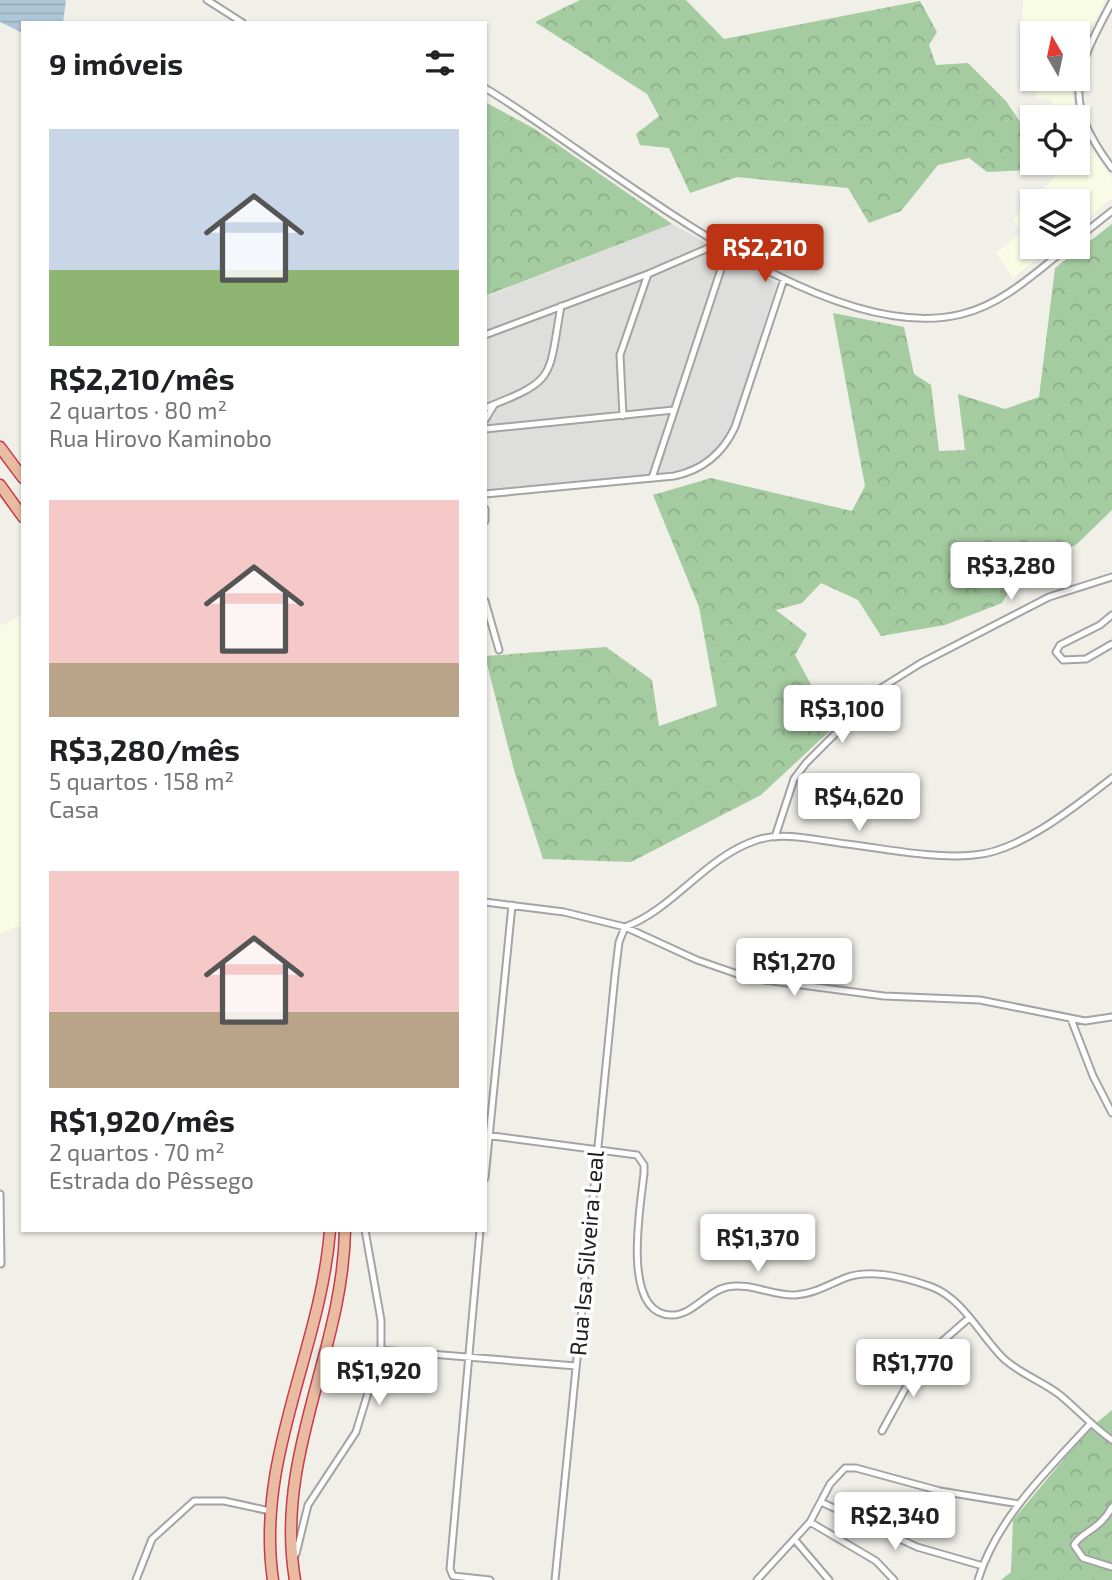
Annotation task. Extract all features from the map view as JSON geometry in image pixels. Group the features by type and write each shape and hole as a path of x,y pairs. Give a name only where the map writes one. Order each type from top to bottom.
{"highway":[{"path":"0,447 21,475"},
{"path":"0,485 21,514"},
{"path":"274,1580 270,1511 280,1444 323,1295 330,1232"},
{"path":"294,1575 290,1512 297,1454 337,1311 345,1232"}],"street":[{"path":"207,0 240,21"},
{"path":"1112,2 1088,46 1080,73 1079,92 1086,128 1112,168"},
{"path":"487,89 535,118 659,206 728,248 829,299 907,318 936,319 971,312 1000,300 1053,259"},
{"path":"1090,228 1112,211"},
{"path":"487,334 648,274 720,243"},
{"path":"652,478 728,248"},
{"path":"623,416 620,352 648,274"},
{"path":"487,494 652,478 681,474 699,468 729,440 785,279"},
{"path":"487,407 530,390 547,374 561,306"},
{"path":"487,416 494,404"},
{"path":"487,429 674,410"},
{"path":"775,837 794,779 806,763 881,688 921,663 1049,597 1112,577"},
{"path":"487,608 499,650"},
{"path":"1112,615 1100,625 1060,645 1056,652 1063,660 1077,661 1112,644"},
{"path":"625,927 652,913 722,858 758,840 775,837 976,855 1017,842 1112,778"},
{"path":"487,902 564,912 625,927 697,960 749,978 884,996 979,1000 1071,1019 1112,1017"},
{"path":"512,905 487,1135 632,1152 644,1165 637,1269 639,1281 651,1305 663,1314 680,1314 715,1291 730,1286 750,1286 794,1295 821,1290 860,1274 874,1274 936,1288 969,1318 1004,1359 1061,1396 1090,1424 1112,1440"},
{"name":"Rua Isa Silveira Leal","path":"555,1580 596,1147 617,952 625,927"},
{"path":"1071,1019 1093,1076 1112,1113"},
{"path":"0,1194 1,1264"},
{"path":"294,1575 309,1505 356,1432 381,1350 381,1320 365,1232"},
{"path":"480,1232 450,1569 453,1576 489,1580"},
{"path":"882,1431 921,1360 969,1318"},
{"path":"381,1350 576,1366"},
{"path":"978,1580 991,1547 1019,1504 1090,1424"},
{"path":"757,1580 810,1522 836,1475 845,1468 856,1468 950,1493 1019,1504"},
{"path":"136,1580 152,1539 194,1501 224,1501 270,1511"},
{"path":"821,1502 917,1547 983,1566"},
{"path":"1112,1507 1101,1525 1078,1538 1074,1545 1083,1558 1112,1567"},
{"path":"810,1522 876,1561 894,1580"},
{"path":"795,1540 829,1580"}],"shaded area":[{"path":"1023,0 1104,0 1090,29 1090,21 1022,21"},
{"path":"1036,91 1072,91 1074,105 1053,105 1052,99 1036,98"},
{"path":"1090,147 1112,178 1112,198 1090,216 1090,189 1043,189 1056,175 1090,175"},
{"path":"1020,213 1020,229 1013,220"},
{"path":"672,224 777,283 731,429 723,442 706,459 691,467 660,474 487,493 487,296"},
{"path":"1020,234 1020,259 1037,259 1013,278 996,253"},
{"path":"21,615 21,925 0,934 0,626"}],"green space":[{"path":"580,0 686,0 724,39 920,1 937,32 929,45 936,65 968,63 1006,101 1020,122 1020,170 987,172 969,158 938,165 901,211 869,223 848,188 737,177 690,193 669,148 640,145 636,134 659,116 647,94 535,22"},
{"path":"487,103 535,129 672,224 487,295"},
{"path":"1112,224 1112,510 1077,544 1015,580 1002,603 945,625 881,636 858,600 821,583 802,603 776,610 807,634 795,655 834,727 761,795 631,862 543,859 514,770 487,656 606,647 652,680 659,726 717,706 699,607 653,495 711,478 852,511 865,486 833,313 904,327 914,374 931,385 939,451 965,450 958,394 1005,409 1039,397 1055,268 1067,259 1090,259 1090,241"},
{"path":"1112,1410 1112,1580 1001,1580 1011,1572 1013,1520 1088,1430"}],"water":[{"path":"0,0 66,0 63,21 21,21 21,32 0,22"}]}
